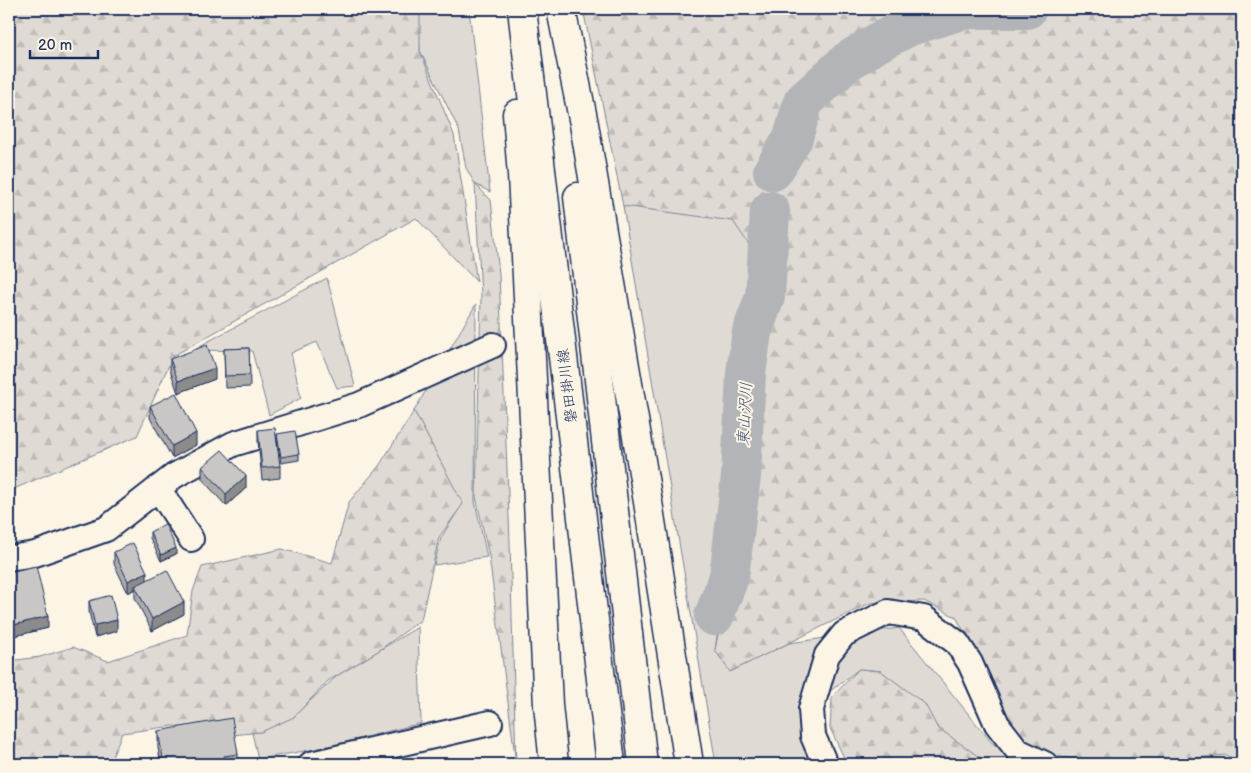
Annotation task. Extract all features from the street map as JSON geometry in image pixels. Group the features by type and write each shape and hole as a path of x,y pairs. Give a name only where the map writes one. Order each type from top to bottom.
{"main road":[{"path":"507,9 522,175 548,705 554,764"},
{"name":"磐田掛川線","path":"522,9 611,764"},
{"path":"559,9 643,764"},
{"path":"559,9 584,124 648,502 689,764"}],"street":[{"path":"9,558 35,554 106,529 174,476 233,444 359,404 493,345"},
{"path":"158,488 191,539"},
{"path":"825,764 813,736 811,709 827,655 844,634 888,612 924,618 957,644 970,663 997,724 1018,751 1045,764"},
{"path":"311,764 490,723"}],"green space":[{"path":"9,9 420,9 420,51 454,135 477,282 416,218 173,356 137,436 9,491"},
{"path":"418,9 469,9 490,192 475,184 466,168 459,130 420,51"},
{"path":"583,9 1242,9 1242,763 1226,755 1133,764 1113,764 1032,753 1001,720 978,656 956,617 924,601 870,603 730,672 715,650 746,481 754,380 774,282 733,221 623,206"},
{"path":"475,184 491,200 499,274 510,542 516,764 489,556 476,497 481,295"},
{"path":"623,206 736,215 771,277 715,650 731,671 789,643 899,628 991,742 1021,764 983,764 941,730 881,671 859,669 804,711 822,764 716,764"},
{"path":"327,278 355,386 337,388 317,342 291,353 301,398 269,415 252,351 192,350"},
{"path":"476,304 475,502 487,557 434,565 441,538 462,504 414,411"},
{"path":"414,411 463,504 439,537 421,620 378,651 328,681 294,717 261,732 232,735 173,726 122,733 111,760 112,764 9,764 9,661 40,657 73,647 108,661 187,635 193,591 202,567 282,549 332,563 349,502 379,466"},
{"path":"418,627 421,723 322,748 258,759 252,733 297,713 338,675"},
{"path":"859,669 881,671 925,704 937,727 989,764 847,764 830,728 832,697"}],"building":[{"path":"207,345 215,368 178,381 170,359"},
{"path":"249,348 250,375 225,376 224,349"},
{"path":"176,393 196,433 172,446 150,406"},
{"path":"275,428 280,466 262,468 258,430"},
{"path":"295,431 299,454 281,457 277,434"},
{"path":"222,450 246,476 226,494 202,467"},
{"path":"165,524 176,548 161,555 150,532"},
{"path":"133,543 147,572 128,581 114,552"},
{"path":"36,566 48,616 14,625 9,601 9,572"},
{"path":"167,570 184,602 152,619 135,586"},
{"path":"111,595 117,620 95,625 89,601"},
{"path":"232,718 238,754 224,756 225,764 164,764 158,731"},
{"path":"140,760 141,764 126,764"}],"waterway":[{"name":"東山沢川","path":"773,171 793,138 803,102 848,61 882,40 910,26 965,9 1027,9"},
{"name":"東山沢川","path":"714,616 729,577 741,476 746,373 752,332 765,297 770,211"}]}
